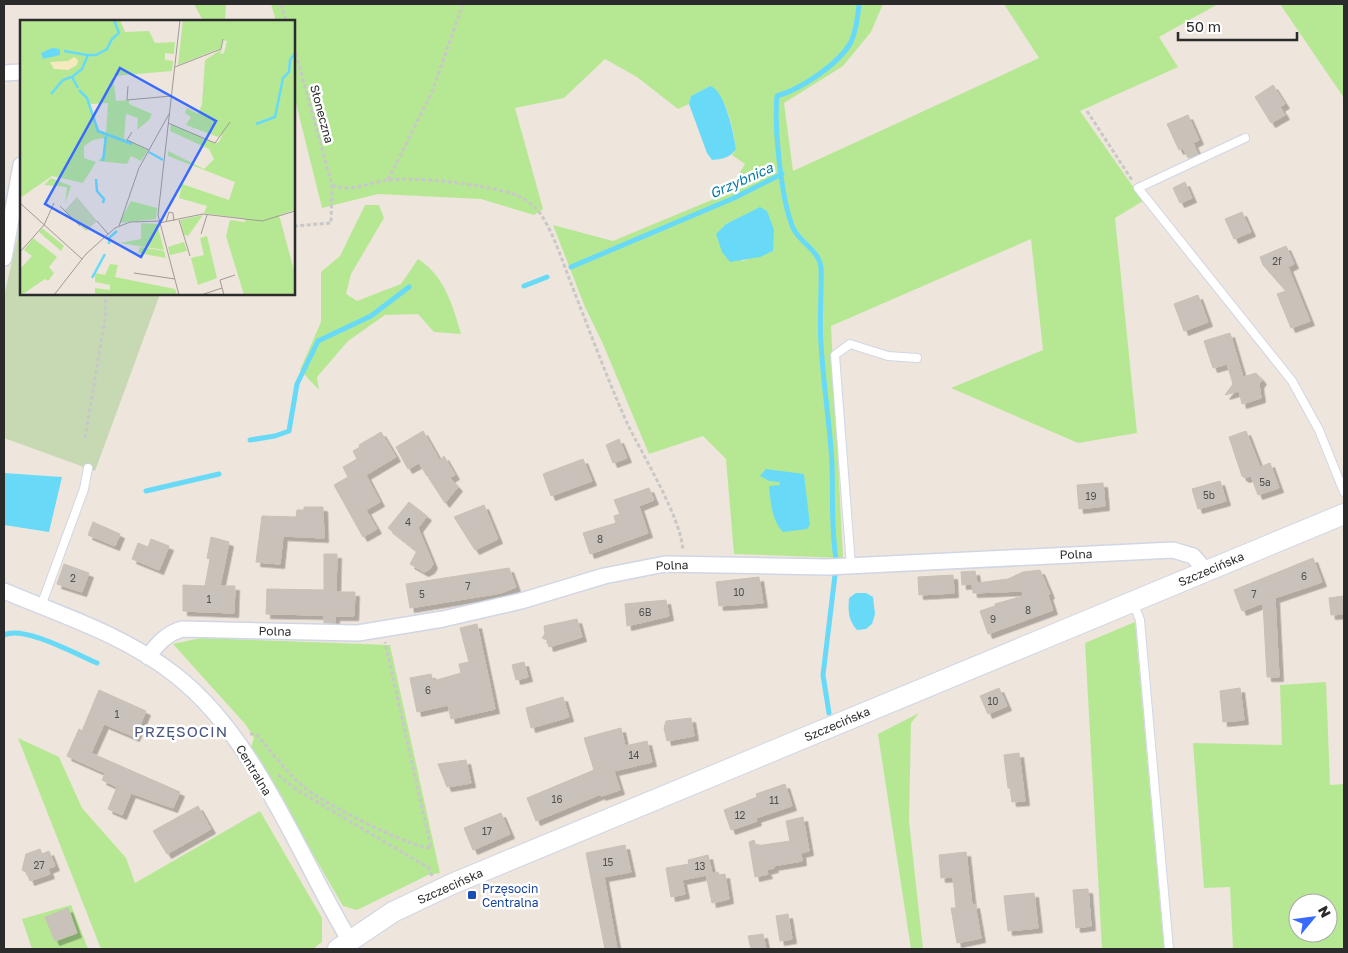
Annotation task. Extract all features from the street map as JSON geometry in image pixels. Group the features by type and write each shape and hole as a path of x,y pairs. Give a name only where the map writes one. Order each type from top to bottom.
{"street":[{"path":"4,73 20,72"},
{"path":"4,258 20,170"},
{"name":"Szczecińska","path":"344,945 393,912 452,884 1344,514"},
{"name":"Polna","path":"148,657 159,642 170,633 182,629 358,633 443,619 521,601 604,576 643,567 684,564 851,566 1174,550 1194,556 1206,571"},
{"name":"Centralna","path":"4,591 115,638 148,657 188,686 232,734 255,769 344,945"}],"lane":[{"path":"1245,138 1138,188 1292,381 1319,430 1344,492"},
{"path":"851,566 835,355 850,344 888,356 917,358"},
{"path":"41,606 84,489 88,468"},
{"path":"1133,602 1140,620 1169,949"}],"path":[{"path":"281,4 286,20"},
{"path":"388,180 432,92 464,4"},
{"name":"Słoneczna","path":"295,51 332,186 331,223 295,226"},
{"path":"1087,111 1138,188"},
{"path":"332,186 343,188 388,180 419,181 497,190 517,196 530,203 542,216 628,423 673,518 683,542 684,564"},
{"path":"85,438 106,312 105,295"},
{"path":"232,734 256,734 305,788 389,834 418,847 431,848 392,681 383,629"},
{"path":"275,773 297,790 428,868 431,875"}],"green space":[{"path":"194,4 226,4 225,20 202,20"},
{"path":"271,4 883,4 871,32 843,66 784,103 793,171 1039,58 1004,4 1218,4 1159,37 1178,67 1080,111 1143,201 1115,218 1137,433 1078,443 951,388 1043,350 1031,239 831,326 843,558 734,554 726,459 703,436 649,454 603,344 585,307 553,225 613,241 726,194 745,164 732,155 736,149 729,115 721,99 710,86 691,96 689,104 678,109 637,77 605,59 564,98 515,108 543,209 534,215 481,199 378,194 322,208 295,99 295,20 276,20","holes":["760,208 773,251 742,261 726,224"]},
{"path":"1280,4 1344,4 1344,98"},
{"path":"365,205 379,205 384,218 351,274 346,294 357,301 401,284 418,259 441,282 451,302 461,334 434,332 418,314 385,315 348,341 317,377 319,390 300,370 321,322 321,272 340,256"},
{"path":"20,226 20,295 160,295 95,471 4,438 4,296"},
{"path":"1135,622 1164,949 1102,949 1085,643"},
{"path":"201,638 390,645 440,873 428,875 357,910 343,906 251,747 254,738 246,725 173,644"},
{"path":"1326,682 1330,785 1344,784 1344,949 1233,949 1230,887 1204,888 1193,743 1282,745 1280,685"},
{"path":"919,713 911,723 909,821 923,949 911,949 878,734"},
{"path":"18,738 59,757 82,808 126,858 135,883 260,811 322,918 322,942 313,949 101,949"},
{"path":"71,905 88,949 32,949 22,919"}],"water":[{"path":"710,86 715,89 724,104 731,124 736,149 728,156 712,160 707,153 689,104 691,96"},
{"path":"760,207 767,211 774,230 773,251 760,257 730,262 722,252 716,234 726,224"},
{"path":"766,469 804,474 810,525 807,529 783,532 779,527 772,510 769,486 780,485 779,482 769,481 760,476"},
{"path":"4,473 62,477 49,532 4,525"},
{"path":"856,593 866,593 873,597 875,614 872,624 866,629 857,630 850,619 849,598"}],"building":[{"path":"1273,85 1285,104 1280,107 1285,115 1271,123 1255,97"},
{"path":"1188,115 1199,140 1193,143 1198,154 1188,158 1183,148 1179,150 1167,124"},
{"path":"1185,182 1192,198 1180,203 1173,188"},
{"path":"1242,212 1251,232 1234,239 1225,219"},
{"path":"1286,246 1294,264 1288,267 1310,321 1291,328 1277,294 1286,291 1263,265 1260,257"},
{"path":"1198,295 1208,322 1184,331 1174,304"},
{"path":"1230,333 1243,377 1256,373 1262,380 1259,384 1261,398 1242,404 1239,391 1225,395 1233,384 1227,364 1213,368 1204,341"},
{"path":"423,431 440,461 444,456 455,475 450,478 458,487 445,503 428,477 431,474 427,476 419,463 408,469 396,447"},
{"path":"1246,431 1260,467 1270,463 1279,488 1258,495 1251,476 1245,478 1242,476 1229,437"},
{"path":"381,432 396,457 366,475 380,502 366,510 377,529 363,537 334,485 348,477 343,467 357,459 353,451 360,447 359,445"},
{"path":"619,439 627,458 613,463 606,445"},
{"path":"583,459 592,481 551,496 543,474"},
{"path":"1220,481 1226,501 1198,509 1192,489"},
{"path":"1103,483 1105,506 1079,509 1077,485"},
{"path":"649,488 654,500 639,506 648,533 590,554 583,533 616,523 614,516 620,514 614,500"},
{"path":"409,502 427,516 418,528 433,564 430,569 424,572 410,564 417,551 388,528"},
{"path":"484,505 498,539 475,550 454,517"},
{"path":"304,507 323,507 324,538 283,536 280,564 256,562 262,516 296,517 297,510 304,510"},
{"path":"93,522 120,534 115,546 88,535"},
{"path":"211,537 229,542 220,586 235,586 234,613 183,611 183,585 205,586 210,559 207,558"},
{"path":"151,539 169,546 159,570 132,559 138,543 148,547"},
{"path":"324,554 337,554 336,592 355,592 354,616 335,616 335,623 324,623 324,615 266,614 267,589 324,590"},
{"path":"1313,558 1322,582 1275,598 1279,677 1267,677 1263,603 1242,611 1234,590"},
{"path":"64,564 89,573 82,592 57,584"},
{"path":"509,568 516,587 501,593 410,608 406,584"},
{"path":"1040,570 1050,594 1048,595 1053,610 988,634 980,611 995,606 995,604 1023,596 1022,591 973,593 972,584 962,585 961,572 975,571 977,583 1008,579 1023,572"},
{"path":"953,575 954,593 919,595 918,577"},
{"path":"759,577 763,603 719,606 716,582"},
{"path":"1344,596 1344,614 1331,615 1329,598"},
{"path":"666,600 669,616 627,626 625,604"},
{"path":"577,619 582,637 549,647 547,640 542,638 545,634 544,626"},
{"path":"477,624 495,709 451,719 448,705 417,712 410,678 431,674 433,681 461,673 459,664 469,662 460,628"},
{"path":"524,662 528,677 516,680 512,665"},
{"path":"999,688 1007,706 988,714 980,696"},
{"path":"1240,688 1244,720 1223,722 1220,691"},
{"path":"99,690 146,711 135,737 104,724 91,753 180,792 173,808 131,793 122,815 108,809 117,787 102,780 105,773 67,756 79,729 82,731"},
{"path":"563,697 569,717 531,728 526,708"},
{"path":"691,718 694,736 667,741 664,728 666,721"},
{"path":"621,728 625,746 647,741 652,762 614,771 620,790 601,796 601,794 536,821 527,798 594,770 584,738"},
{"path":"1019,753 1025,801 1012,802 1010,788 1008,788 1004,755"},
{"path":"466,760 471,783 447,787 438,764"},
{"path":"785,784 792,806 756,818 757,821 731,830 724,810 757,797 756,794"},
{"path":"198,806 211,829 167,854 153,831"},
{"path":"501,813 510,834 473,850 464,828"},
{"path":"803,817 809,851 801,853 802,861 773,866 774,868 766,870 768,874 755,877 749,842 754,840 756,846 790,841 786,821"},
{"path":"625,845 631,872 604,877 617,949 605,949 586,853"},
{"path":"40,849 42,854 49,851 55,866 48,869 50,874 30,881 27,873 22,870 26,854"},
{"path":"966,852 972,905 975,904 981,938 957,943 951,908 956,908 953,877 941,878 939,855"},
{"path":"708,855 712,873 725,874 729,899 712,903 706,875 682,880 685,894 671,897 666,868 689,864 688,860"},
{"path":"1088,889 1091,926 1076,928 1073,890"},
{"path":"1034,893 1038,928 1008,931 1004,896"},
{"path":"68,908 77,933 55,941 45,917"},
{"path":"788,914 792,939 780,941 776,916"},
{"path":"763,934 766,949 751,949 748,936"}],"waterway":[{"path":"836,559 831,449 820,334 821,267 817,256 796,233 789,215 779,163 776,109 777,96 808,82 838,59 851,42 859,4"},
{"name":"Grzybnica","path":"571,267 734,198 782,174"},
{"name":"Grzybnica","path":"524,286 547,277"},
{"name":"Grzybnica","path":"250,440 275,436 289,431 297,384 318,341 371,316 409,287"},
{"name":"Grzybnica","path":"146,491 219,474"},
{"path":"829,713 823,675 835,575"},
{"name":"Grzybnica","path":"4,635 13,633 36,637 97,663"}],"place":[{"name":"Przęsocin Centralna","path":"472,895"}],"district":[{"name":"PRZĘSOCIN","path":"181,731"}]}
